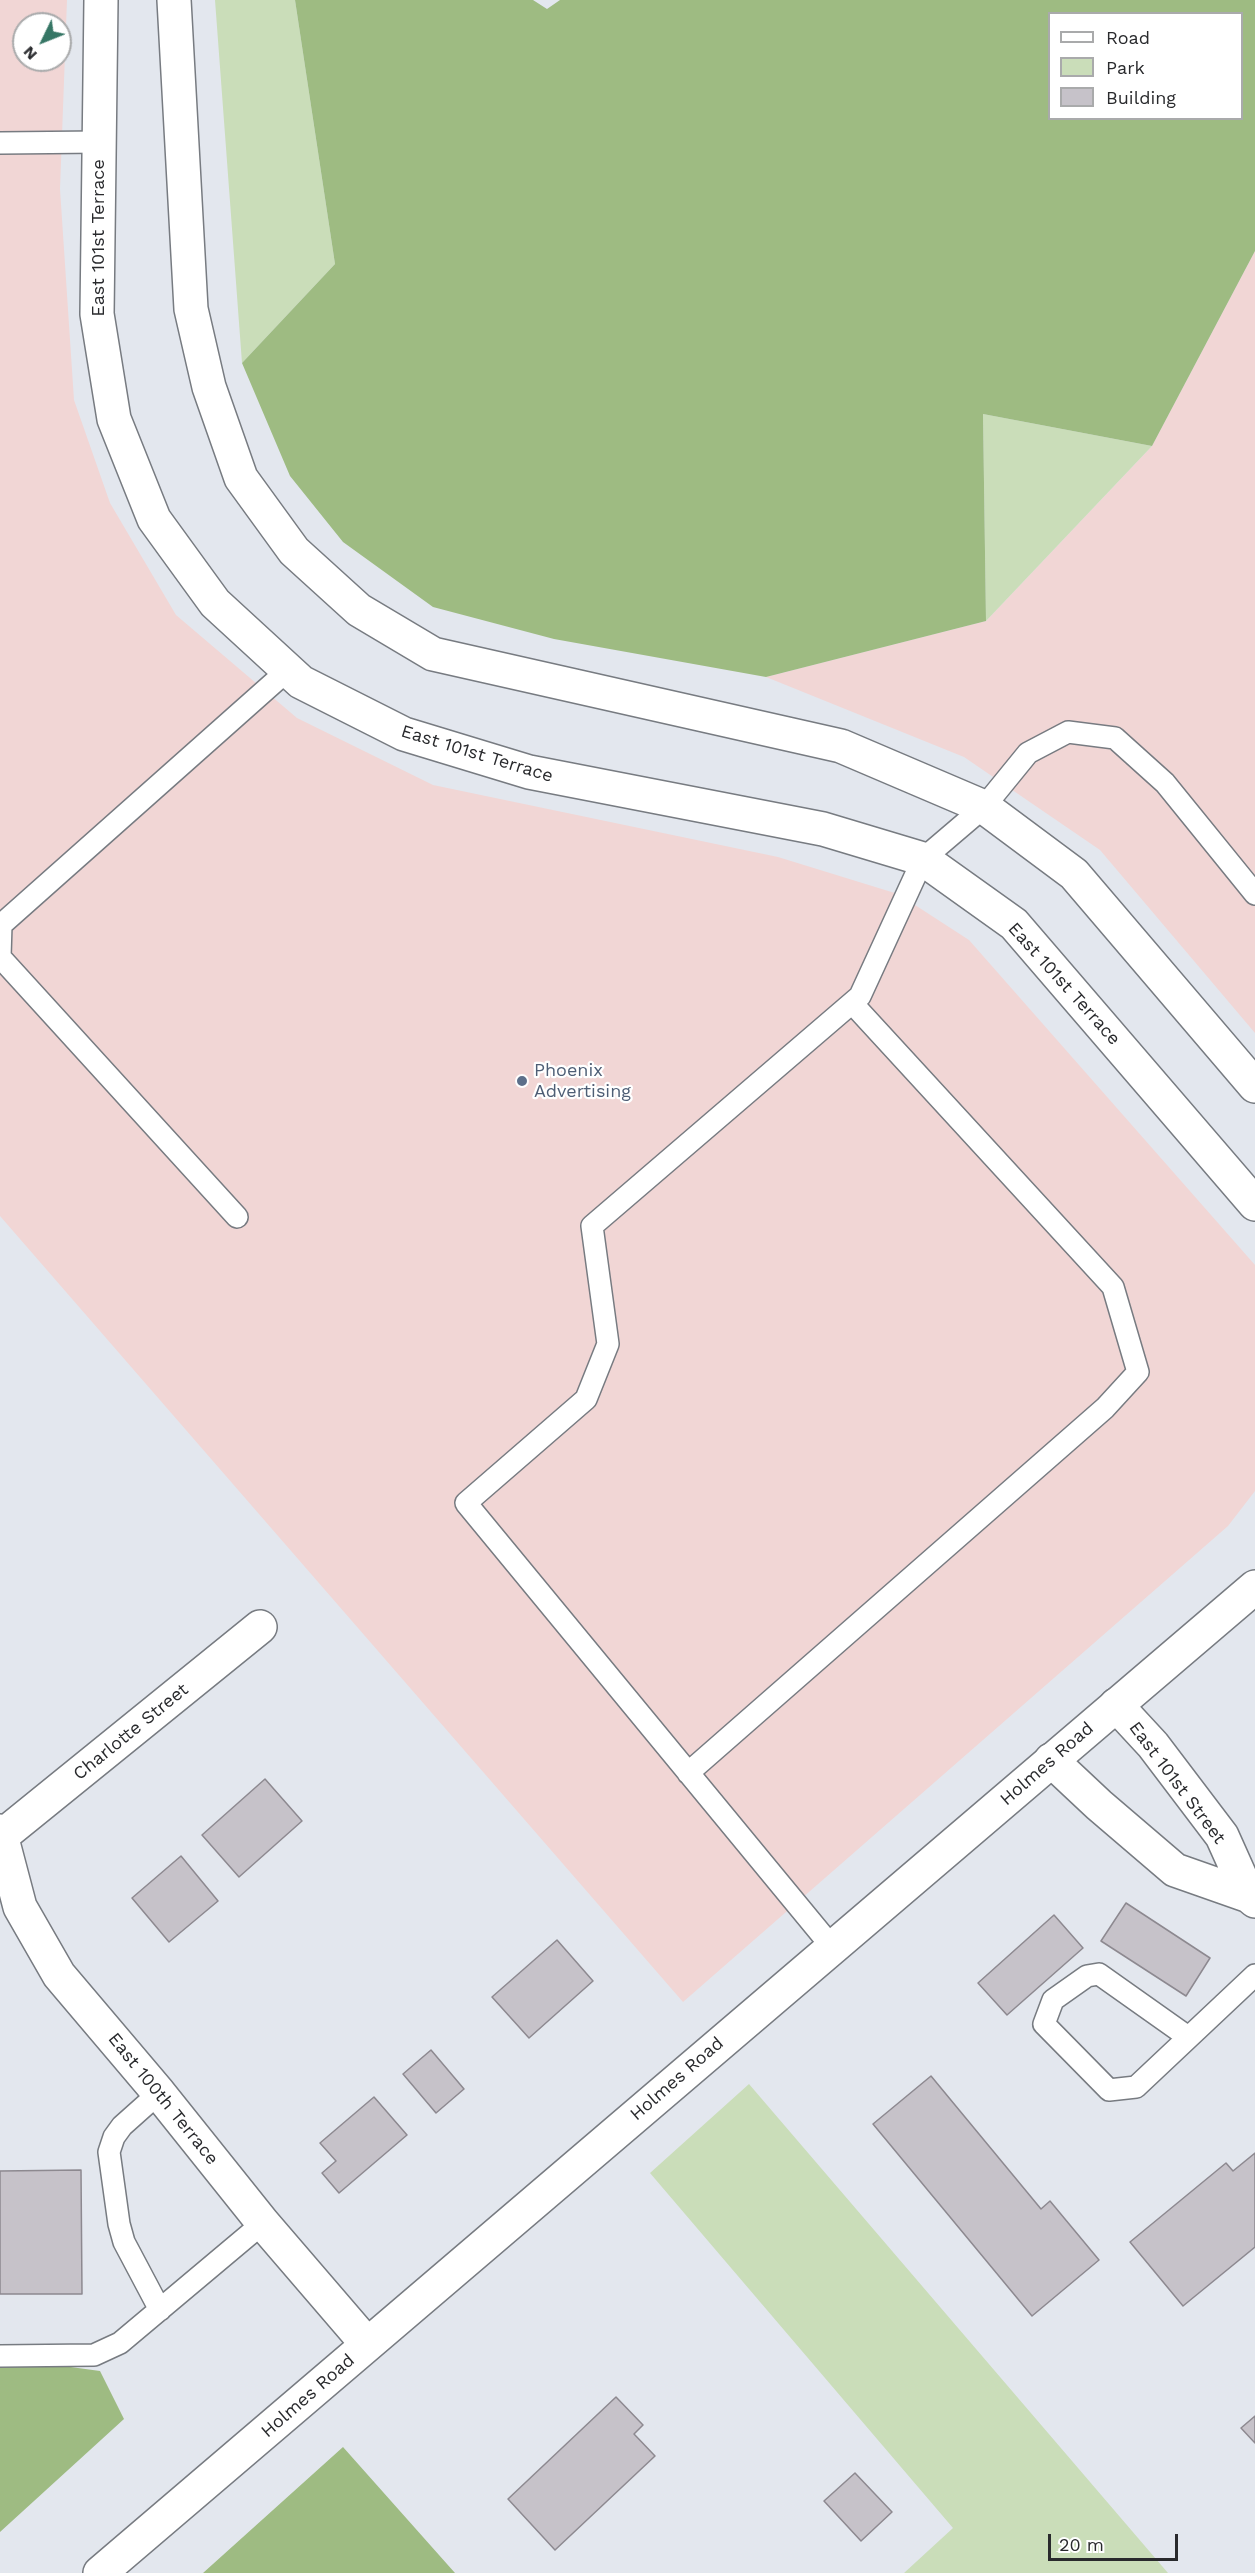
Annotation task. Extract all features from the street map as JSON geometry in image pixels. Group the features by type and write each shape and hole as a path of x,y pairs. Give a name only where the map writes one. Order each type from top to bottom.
{"street":[{"name":"East 101st Terrace","path":"101,0 97,314 114,419 154,519 215,603 302,682 404,734 530,772 823,829 923,859 1014,924 1255,1204"},
{"path":"174,0 191,309 209,387 241,478 294,551 359,610 433,654 841,746 984,807 1074,874 1255,1086"},
{"name":"Holmes Road","path":"100,2573 1255,1587"},
{"name":"Charlotte Street","path":"1,1834 260,1627"},
{"name":"East 101st Street","path":"1116,1705 1153,1745 1222,1836 1252,1899"},
{"name":"East 101st Street","path":"1052,1760 1099,1805 1174,1870 1252,1899"},
{"name":"East 100th Terrace","path":"1,1834 20,1907 59,1975 159,2093 262,2223 367,2344"}],"lane":[{"path":"0,143 100,142"},
{"path":"237,1217 0,957 1,925 288,670"},
{"path":"832,1947 466,1503 586,1399 608,1344 592,1226 860,996 923,859 984,807 1028,753 1068,732 1115,738 1165,783 1255,894"},
{"path":"688,1773 1106,1408 1138,1372 1113,1287 852,1003"},
{"path":"1188,2037 1100,1974 1087,1976 1053,2000 1044,2024 1109,2090 1136,2087 1255,1975"},
{"path":"159,2093 122,2126 114,2137 109,2152 119,2224 124,2242 160,2310"},
{"path":"0,2356 94,2355 120,2343 262,2223"}],"shaded area":[{"path":"0,0 67,0 67,12 12,12 12,72 64,72 60,189 74,400 110,503 176,615 297,718 433,785 778,857 898,894 969,940 1255,1265 1255,1491 1228,1526 683,2002 0,1216"},
{"path":"1255,251 1255,1033 1100,850 964,757 766,677 986,621 1152,446"}],"green space":[{"path":"215,0 295,0 335,264 242,363"},
{"path":"295,0 533,0 547,9 560,0 1255,0 1255,251 1152,446 983,414 986,621 766,677 554,639 433,607 343,542 290,476 242,363 335,264"},
{"path":"983,414 1152,446 986,621"},
{"path":"749,2084 1168,2573 904,2573 953,2528 650,2173"},
{"path":"34,2362 100,2371 124,2419 0,2532 0,2364"},
{"path":"343,2447 455,2573 203,2573"}],"building":[{"path":"265,1779 302,1821 239,1877 202,1835"},
{"path":"181,1856 218,1901 169,1942 132,1898"},
{"path":"1126,1903 1210,1958 1186,1996 1101,1941"},
{"path":"1054,1915 1083,1948 1007,2015 978,1983"},
{"path":"557,1940 593,1981 529,2038 492,1997"},
{"path":"431,2050 464,2089 436,2113 403,2074"},
{"path":"931,2076 1041,2209 1050,2201 1099,2260 1032,2316 873,2124"},
{"path":"374,2097 407,2135 339,2193 322,2173 336,2161 320,2143"},
{"path":"1255,2153 1255,2247 1183,2306 1130,2242 1226,2163 1233,2171"},
{"path":"81,2170 82,2294 0,2294 0,2171"},
{"path":"616,2397 643,2425 634,2434 655,2456 555,2550 508,2499"},
{"path":"1255,2416 1255,2443 1241,2428"},
{"path":"855,2473 892,2512 861,2541 824,2501"}],"place":[{"name":"Phoenix Advertising","path":"522,1081"}]}
